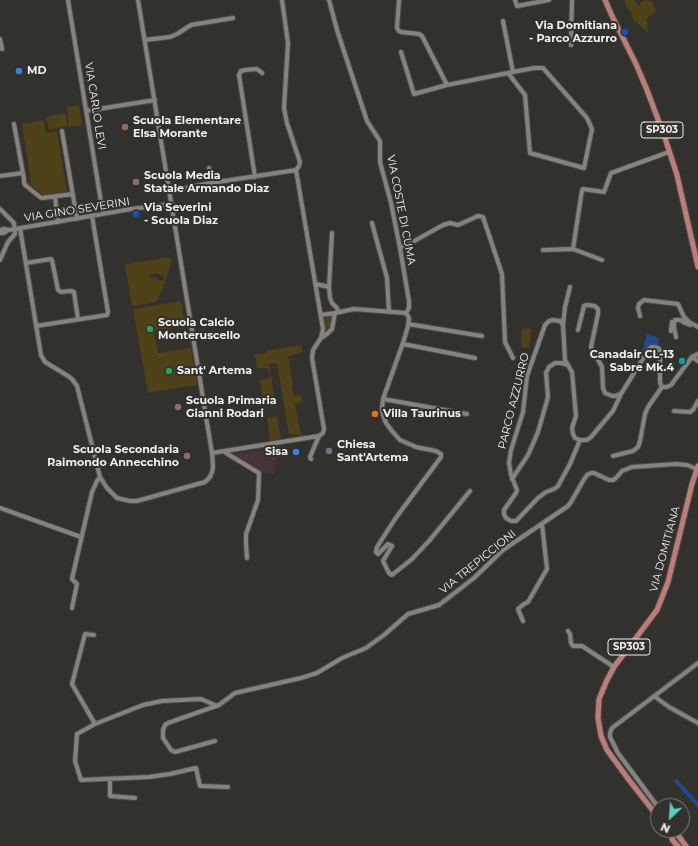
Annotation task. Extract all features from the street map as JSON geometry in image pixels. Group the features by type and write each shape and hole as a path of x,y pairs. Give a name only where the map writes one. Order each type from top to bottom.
{"main road":[{"name":"SP303","path":"605,0 650,97 677,175 698,267"},
{"name":"VIA DOMITIANA","path":"650,807 606,750 601,736 598,718 599,699 606,680 614,667 657,610 668,582 692,484 698,467"},
{"path":"672,838 678,846"}],"street":[{"name":"VIA CARLO LEVI","path":"68,0 103,214"},
{"path":"20,228 42,358 48,364 72,379 77,386 100,477 107,488 117,498 136,501 205,482 210,477 213,467 212,453 138,0"},
{"path":"282,0 288,43 284,108 287,124 300,162 296,170 323,329 321,338 315,346 312,358 324,429 323,433 319,436 310,457 311,459"},
{"name":"VIA COSTE DI CUMA","path":"329,0 337,30 367,121 380,142 380,162 400,248 409,301 406,313 409,318 403,344 383,399 382,408 386,423 398,438 416,447 436,451 441,454 441,457 395,519 377,547 376,552 378,554 388,544 392,546 383,562 389,574 392,575 412,559 429,541 470,491"},
{"path":"399,0 397,28 401,32 419,34 422,36 447,85"},
{"path":"515,0 517,6 549,0"},
{"path":"571,45 572,0"},
{"path":"145,40 170,37 191,25 233,18"},
{"path":"503,21 513,72"},
{"path":"0,39 2,49"},
{"path":"401,52 414,94 447,85 513,72 534,68 543,68 587,118 592,129 584,168 530,153 525,95 508,73"},
{"path":"255,176 239,75 241,71 245,70 257,69 262,73"},
{"path":"86,111 155,100"},
{"path":"14,124 25,185 40,197 45,198 73,194"},
{"path":"62,131 77,219"},
{"path":"573,249 583,188 604,192 611,173 669,152"},
{"path":"209,168 211,184"},
{"path":"170,191 296,170"},
{"path":"0,176 23,173"},
{"path":"55,197 58,222"},
{"name":"VIA GINO SEVERINI","path":"0,230 4,229 4,232 103,214 172,204"},
{"path":"0,209 14,223 15,229 15,234 8,242 0,260"},
{"path":"36,326 104,316 107,314 108,312 92,216"},
{"path":"400,248 443,225 450,223 458,225 478,216 483,217 502,274 505,342 513,358"},
{"path":"372,223 387,278 389,312"},
{"path":"4,232 8,242"},
{"path":"321,338 330,332 337,313 337,308 332,303 330,298 329,287 332,233"},
{"path":"544,250 573,249 602,260"},
{"path":"26,263 52,260 58,290 61,292 74,292 78,320"},
{"path":"316,284 329,287"},
{"path":"570,287 565,307 563,325 565,360 572,372 576,416 572,428 575,438 587,440 591,437 613,411 621,394 649,349 652,347 660,350 660,383 662,387"},
{"path":"640,316 638,308 639,304 644,300 678,304 684,317 696,326"},
{"path":"578,330 584,306 587,304 595,306 598,309 598,314 591,347 602,367 603,388 605,393 612,396 621,394"},
{"path":"320,313 337,313 354,309 406,313"},
{"path":"671,331 671,323 674,319 677,316 684,317"},
{"name":"PARCO AZZURRO","path":"563,325 554,320 549,321 545,326 527,376 523,412 511,450 509,463 512,478 517,490 504,510 506,518 511,521 516,521 538,498 558,486 570,464 580,440"},
{"path":"676,336 674,327 675,320 681,320 686,324 696,326"},
{"path":"408,324 482,336"},
{"path":"323,329 326,332 330,332"},
{"path":"403,344 475,358"},
{"path":"662,387 671,385 692,357 698,354"},
{"path":"692,357 698,361"},
{"path":"512,478 528,455 538,432 548,397 546,373 549,367 555,363 568,365"},
{"path":"613,456 633,452 638,447 645,414 662,387"},
{"path":"383,399 467,414"},
{"path":"674,410 690,412 693,410 698,401"},
{"path":"212,453 319,436"},
{"path":"225,451 259,472 258,500 246,534 247,558"},
{"name":"VIA TREPICCIONI","path":"215,741 175,752 171,750 162,734 165,725 168,723 217,706 235,693 287,682 317,673 342,658 366,648 384,635 408,614 439,605 474,578 503,550 568,506 572,502 583,481 591,473 609,480 613,480 622,471 632,467 676,464 698,467"},
{"path":"72,608 77,584 72,579 92,492 100,477"},
{"path":"0,508 81,537"},
{"path":"523,621 518,609 528,602 547,569 542,524"},
{"path":"568,631 573,646 582,646 614,667"},
{"path":"94,635 85,634 72,684 95,724"},
{"path":"651,798 618,753 610,737 612,728 698,663"},
{"path":"655,696 669,707 698,723"},
{"path":"217,706 201,699 162,701 143,705 95,724 77,734 75,761 80,780 149,777 196,768 200,786 228,787"},
{"path":"110,779 110,796 135,798"}],"shaded area":[{"path":"624,0 634,0 639,6 642,1 651,1 656,10 647,19 648,33 633,19"},
{"path":"79,105 82,125 69,127 67,107"},
{"path":"65,113 68,126 49,130 46,117"},
{"path":"44,120 46,133 57,131 67,192 44,195 28,183 31,182 22,124"},
{"path":"168,257 172,260 162,291 156,302 132,306 125,264","holes":["155,273 164,276 163,281 148,276"]},
{"path":"181,301 185,326 154,331 158,353 191,348 197,385 148,393 133,309"},
{"path":"330,317 329,328 326,329 324,319"},
{"path":"522,328 531,329 530,348 521,347"},
{"path":"301,345 303,352 288,356 294,396 301,395 303,402 295,404 301,435 289,434 277,363 269,364 274,396 263,398 260,380 269,379 270,374 267,368 257,368 255,355 266,353 266,351"},
{"path":"277,416 281,439 269,441 270,438 267,418"},
{"path":"261,450 277,454 274,475 262,472 232,455 232,454"}],"water":[{"path":"647,334 659,338 659,342 658,347 654,345 648,346 644,354 642,353"}],"waterway":[{"path":"676,781 698,805"}],"place":[{"name":"Via Domitiana - Parco Azzurro","path":"625,32"},
{"name":"MD","path":"19,71"},
{"name":"Scuola Elementare Elsa Morante","path":"125,127"},
{"name":"Scuola Media Statale Armando Diaz","path":"136,182"},
{"name":"Via Severini - Scuola Diaz","path":"136,214"},
{"name":"Scuola Calcio Monteruscello","path":"150,329"},
{"name":"Canadair CL-13 Sabre Mk.4","path":"682,361"},
{"name":"Sant' Artema","path":"169,371"},
{"name":"Scuola Primaria Gianni Rodari","path":"178,407"},
{"name":"Villa Taurinus","path":"375,414"},
{"name":"Chiesa Sant'Artema","path":"329,451"},
{"name":"Sisa","path":"296,452"},
{"name":"Scuola Secondaria Raimondo Annecchino","path":"187,456"}]}
